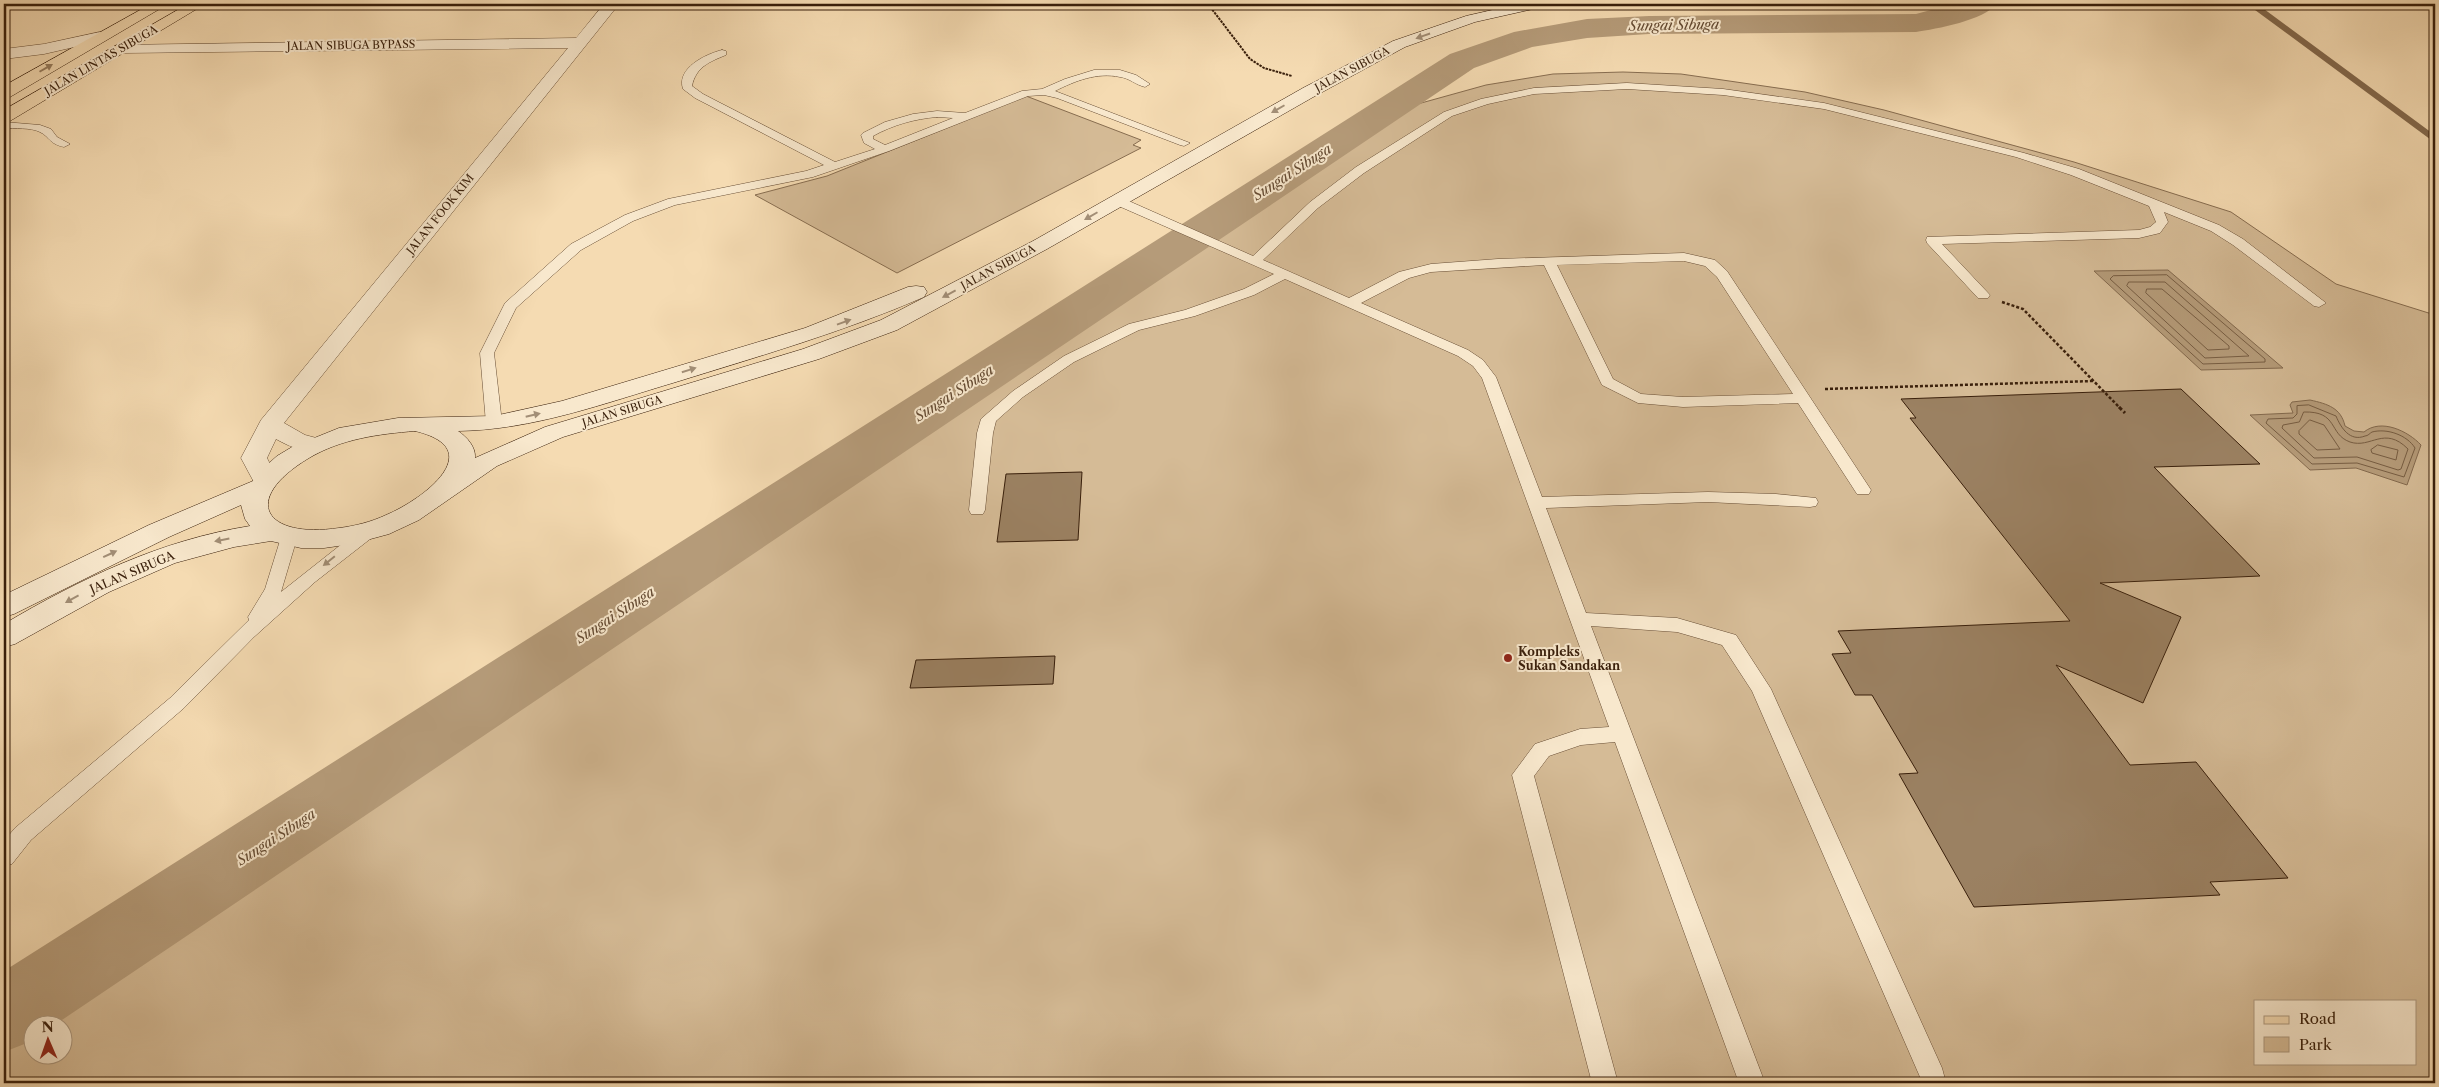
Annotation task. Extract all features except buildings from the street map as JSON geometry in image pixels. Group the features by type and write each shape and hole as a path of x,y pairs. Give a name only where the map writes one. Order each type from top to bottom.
{"main road":[{"name":"JALAN LINTAS SIBUGA","path":"6,91 161,4"},
{"name":"JALAN LINTAS SIBUGA","path":"4,117 198,4"},
{"name":"JALAN FOOK KIM","path":"263,483 254,458 270,424 578,43 612,4"},
{"name":"JALAN SIBUGA","path":"4,607 159,531 263,483 287,461 316,445 349,432 384,425 494,423 567,407 813,333 873,311 907,297 1299,78 1397,28 1482,4"},
{"name":"JALAN SIBUGA","path":"4,637 88,590 140,566 205,544 279,535 330,539 368,532 414,512 488,461 554,432 811,354 889,325 1118,201 1309,92 1399,44 1471,19 1537,4"},
{"path":"4,56 100,37"},
{"name":"JALAN SIBUGA BYPASS","path":"123,48 578,43"},
{"path":"4,56 25,64 26,71 6,91"},
{"path":"270,424 297,441 316,445"},
{"path":"415,424 440,430 456,440 463,455 459,473 443,492"},
{"path":"263,483 253,504 257,520 279,535"}],"lane":[{"path":"722,53 700,61 688,79 687,87 699,96 835,166"},
{"path":"1044,92 1072,78 1102,71 1118,72 1137,78 1145,84"},
{"path":"1255,262 1314,205 1360,170 1448,114 1493,99 1534,91 1581,86 1627,86 1724,92 1824,106 2020,155 2075,172 2215,228 2231,237 2319,303"},
{"path":"494,423 487,353 510,306 576,247 629,218 672,202 809,174 835,166 885,149 1026,93 1044,92 1060,95 1184,143"},
{"path":"885,149 868,141 867,135 878,128 910,117 948,114 965,116"},
{"path":"4,125 47,131 52,139 64,144"},
{"path":"1118,201 1463,353 1478,363 1489,377 1752,1083"},
{"path":"1983,295 1932,240 2139,234 2155,230 2162,222 2153,202"},
{"path":"1350,303 1404,275 1431,268 1548,261 1684,257 1710,263 1722,274 1863,490"},
{"path":"1548,261 1607,382 1638,398 1683,402 1802,394"},
{"path":"977,510 985,433 989,419 1018,394 1069,359 1134,327 1190,313 1232,298 1285,274"},
{"path":"1536,503 1717,498 1782,499 1810,502"},
{"path":"4,857 22,834 177,703 247,632 308,578 368,532"},
{"path":"247,632 274,589 279,535"},
{"path":"1580,619 1677,625 1730,640 1761,690 1933,1077 1933,1083"},
{"path":"1605,1083 1523,775 1542,750 1580,736 1622,734"}],"path":[{"path":"1208,4 1250,59 1264,68 1299,78"},
{"path":"2024,309 2125,413"},
{"path":"1802,394 2094,381"}],"green space":[{"name":"Kompleks Sukan Sandakan","path":"1623,72 1681,74 1805,92 1884,110 2074,162 2231,212 2336,284 2435,315 2435,1083 4,1083 4,1040 22,1028 22,1064 72,1064 72,1014 43,1014 1414,105 1486,85 1553,74"},
{"path":"1026,96 1141,140 1133,145 1141,148 897,273 755,195 827,176"}],"water":[{"path":"2168,270 2283,368 2201,370 2094,271"},
{"path":"2310,400 2333,408 2340,415 2345,426 2354,431 2364,432 2378,426 2386,426 2402,431 2416,440 2421,445 2407,485 2356,468 2310,470 2250,415 2293,413 2290,405 2292,402"}],"waterway":[{"name":"Sungai Sibuga","path":"4,1015 1462,61 1494,48 1525,39 1587,28 1649,25 1916,23 1938,19 1981,4"},
{"path":"2252,4 2435,139"}],"place":[{"name":"Kompleks Sukan Sandakan","path":"1508,658"}]}
